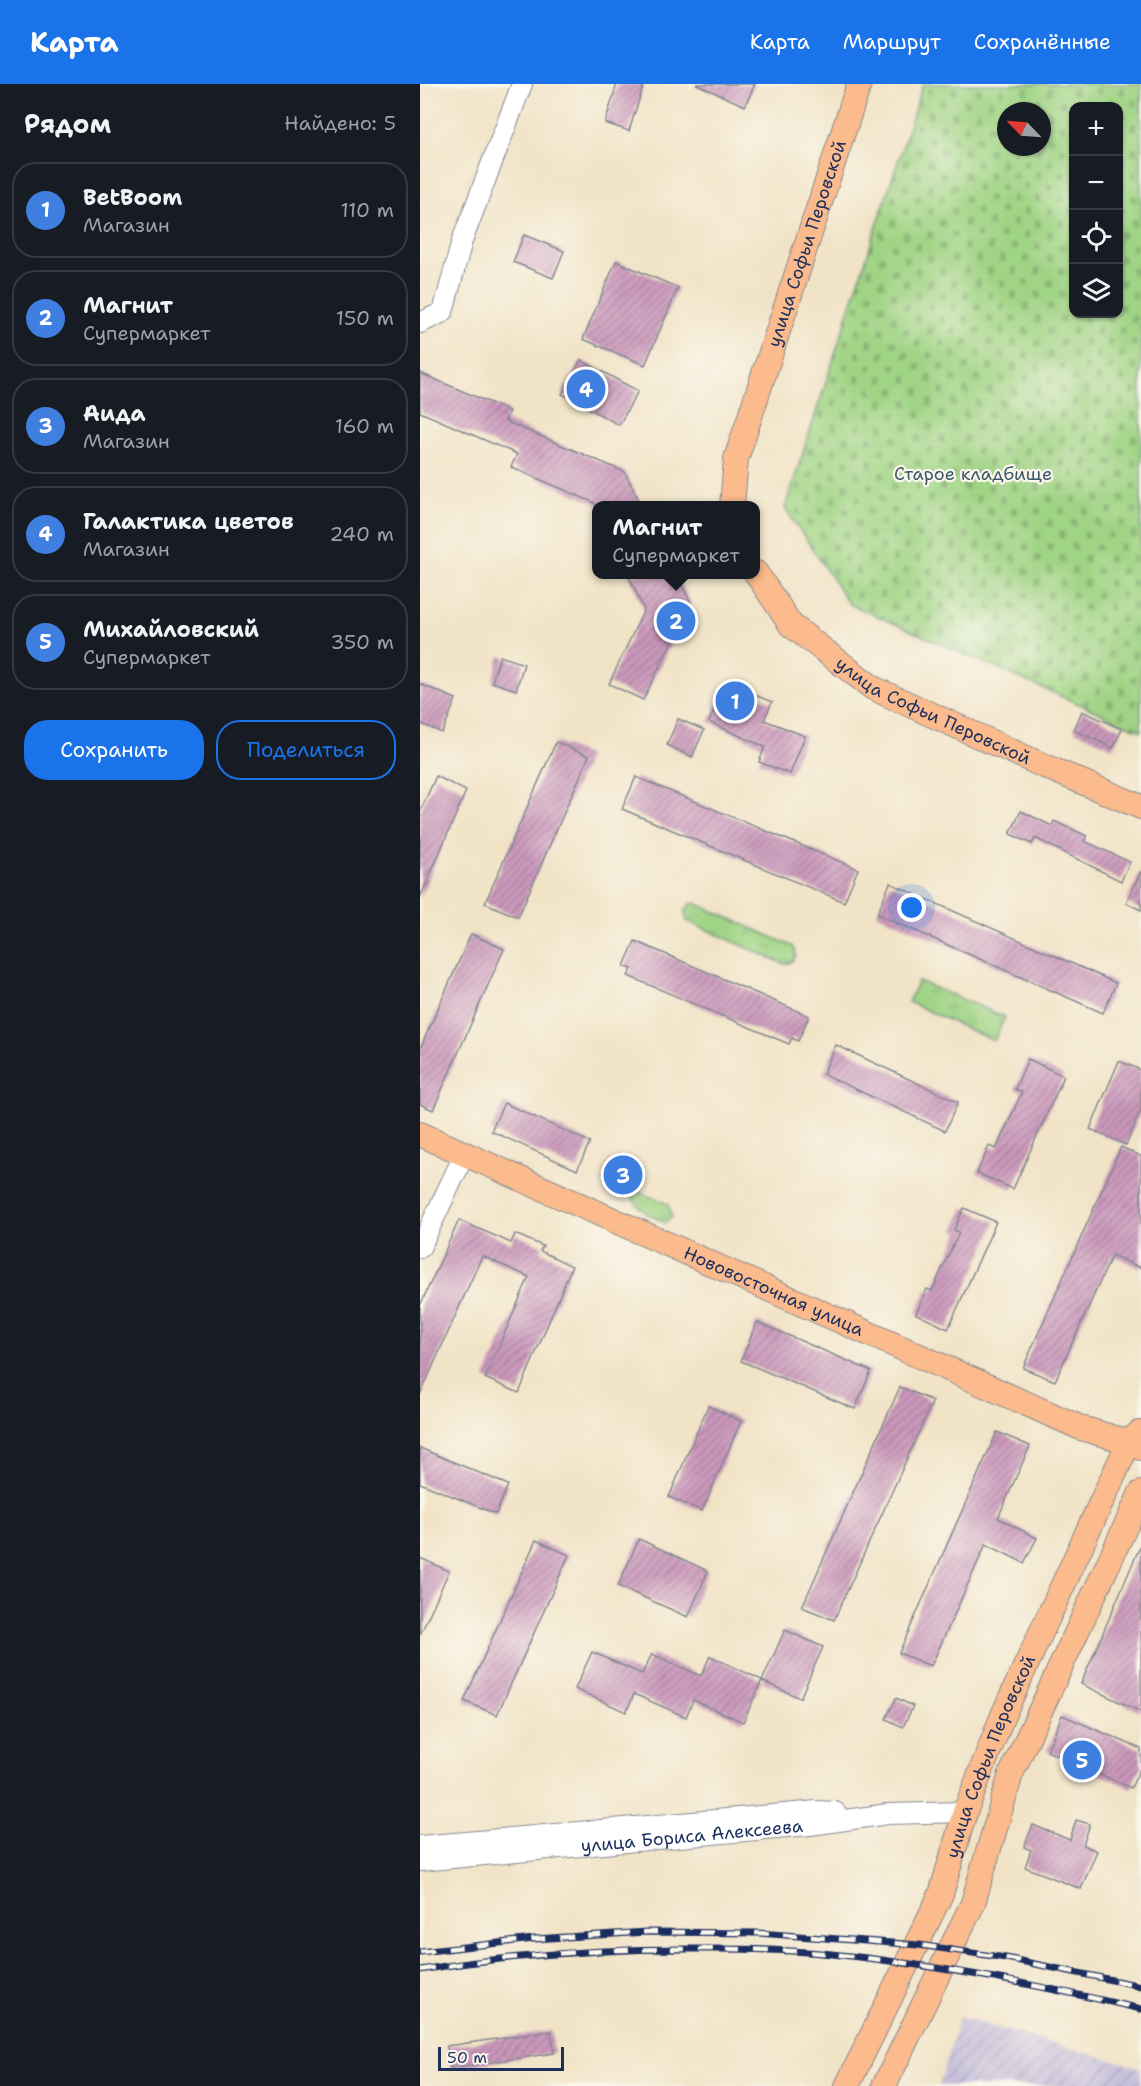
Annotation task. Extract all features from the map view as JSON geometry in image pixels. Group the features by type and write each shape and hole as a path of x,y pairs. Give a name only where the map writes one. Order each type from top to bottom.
{"main road":[{"name":"улица Софьи Перовской","path":"732,501 736,459 859,84"},
{"name":"улица Софьи Перовской","path":"760,579 791,625 873,688 1141,807"},
{"name":"Нововосточная улица","path":"420,1134 1081,1428 1137,1440"},
{"name":"улица Софьи Перовской","path":"849,2083 941,1894 965,1812 1003,1715 1137,1440"},
{"name":"улица Софьи Перовской","path":"884,2086 973,1903 1011,1774 1141,1493"},
{"path":"965,1812 1011,1774"},
{"path":"849,2083 874,2086"}],"street":[{"path":"420,323 443,312 462,241 522,84"},
{"path":"420,1248 465,1154"},
{"path":"420,1846 817,1811 888,1814"},
{"name":"улица Бориса Алексеева","path":"420,1861 798,1827 888,1814 965,1812"}],"shaded area":[{"path":"959,2017 1141,2068 1141,2086 939,2086"}],"green space":[{"name":"Старое кладбище","path":"923,84 1141,84 1141,731 849,604 785,508"},
{"path":"695,903 792,946 795,958 784,964 687,921 685,912 690,904"},
{"path":"918,981 1005,1017 994,1041 908,1002"},
{"path":"637,1191 668,1204 672,1217 665,1223 646,1213 632,1197"}],"building":[{"path":"617,84 644,84 629,131 605,123"},
{"path":"696,84 755,84 745,106"},
{"path":"524,235 564,251 553,278 513,262"},
{"path":"616,261 678,288 645,365 583,339"},
{"path":"581,360 638,391 619,425 562,394"},
{"path":"420,373 509,411 505,421 625,472 640,501 592,502 511,467 517,454 420,412"},
{"path":"630,579 679,579 691,603 643,700 609,684 644,610"},
{"path":"500,656 524,664 516,690 492,682"},
{"path":"726,683 772,702 764,720 805,736 790,774 759,762 765,747 709,722"},
{"path":"420,684 456,699 442,733 420,723"},
{"path":"1082,711 1122,729 1113,748 1074,730"},
{"path":"678,719 704,730 692,757 667,745"},
{"path":"556,742 589,756 518,917 485,903"},
{"path":"436,776 466,791 420,898 420,812"},
{"path":"636,777 858,869 844,902 622,809"},
{"path":"1021,811 1052,826 1054,821 1087,836 1084,841 1130,862 1121,881 1035,838 1032,844 1010,834"},
{"path":"1141,871 1141,910 1126,903"},
{"path":"890,883 1116,983 1103,1013 877,914"},
{"path":"471,934 504,949 433,1110 420,1104 420,1049"},
{"path":"635,941 809,1016 798,1041 792,1038 789,1044 628,976 632,969 624,966"},
{"path":"836,1045 958,1102 945,1131 823,1074"},
{"path":"1028,1059 1064,1076 1013,1189 977,1173 989,1146 996,1149 1022,1092 1015,1089"},
{"path":"1119,1061 1141,1070 1141,1110 1126,1145 1090,1129"},
{"path":"504,1103 590,1142 577,1170 491,1131"},
{"path":"1121,1147 1141,1156 1141,1268 1112,1255 1055,1381 1023,1368"},
{"path":"610,1160 634,1171 628,1185 603,1173"},
{"path":"964,1208 996,1222 948,1329 916,1314 927,1289 932,1291 959,1232 954,1230"},
{"path":"459,1220 511,1243 515,1234 543,1246 540,1251 572,1266 519,1393 485,1378 529,1277 482,1256 420,1395 420,1306"},
{"path":"757,1322 871,1371 855,1409 741,1361"},
{"path":"900,1387 933,1401 834,1620 802,1607"},
{"path":"708,1406 741,1421 702,1511 669,1497"},
{"path":"997,1432 1030,1446 998,1518 1037,1538 1024,1563 986,1544 931,1666 899,1653"},
{"path":"420,1448 508,1485 496,1514 420,1483"},
{"path":"639,1539 708,1571 688,1617 618,1586"},
{"path":"536,1540 569,1555 497,1715 464,1701"},
{"path":"1141,1544 1141,1712 1081,1684"},
{"path":"420,1558 449,1571 420,1635"},
{"path":"785,1630 823,1647 800,1698 762,1681"},
{"path":"592,1652 642,1674 652,1654 701,1676 710,1656 762,1680 743,1722 693,1700 686,1717 634,1694 626,1712 575,1689"},
{"path":"896,1698 913,1706 903,1727 886,1719"},
{"path":"1062,1715 1141,1749 1141,1766 1131,1788 1047,1751"},
{"path":"1076,1820 1090,1824 1083,1845 1097,1851 1081,1889 1025,1867 1031,1850 1024,1847 1033,1825 1070,1840"},
{"path":"551,2031 554,2053 450,2068 447,2046"}],"railway":[{"path":"420,1952 534,1939 647,1932 758,1933 919,1945 1006,1958 1141,1986"},
{"path":"420,1970 528,1956 601,1951 674,1949 787,1951 832,1954 949,1970 1141,2009"}],"place":[{"name":"Галактика цветов","path":"586,389"},
{"name":"Магнит","path":"676,621"},
{"name":"BetBoom","path":"735,701"},
{"name":"Аида","path":"623,1175"},
{"name":"Михайловский","path":"1082,1760"}]}
